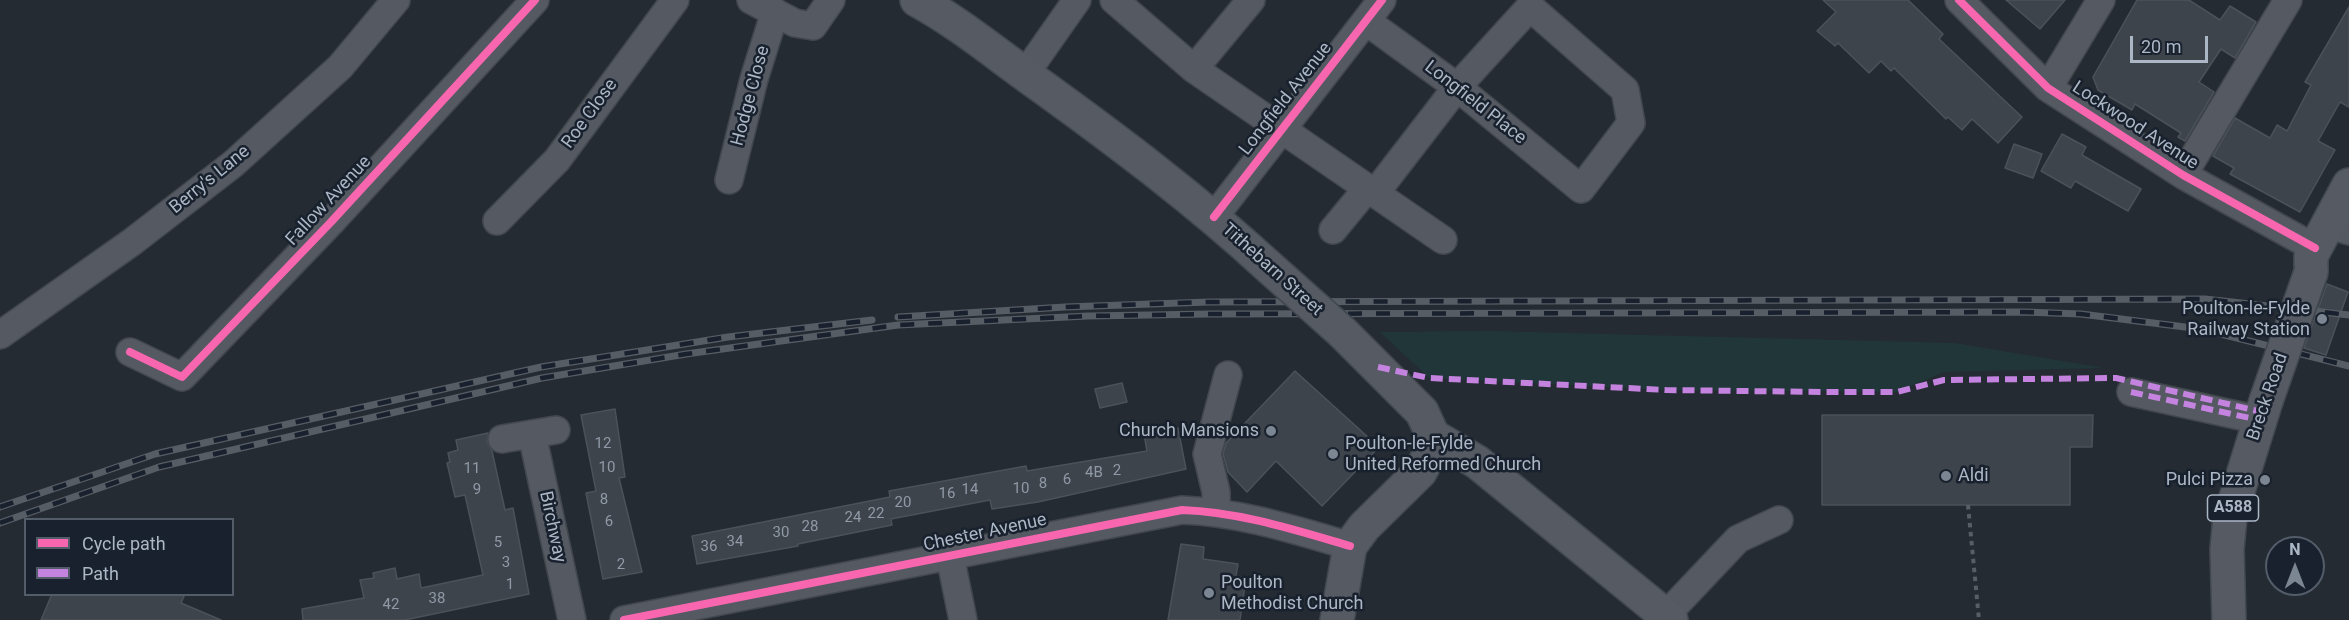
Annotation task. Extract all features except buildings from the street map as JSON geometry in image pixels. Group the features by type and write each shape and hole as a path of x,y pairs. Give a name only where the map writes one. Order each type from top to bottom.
{"main road":[{"name":"Tithebarn Street","path":"917,0 954,20 1121,143 1214,217 1341,333 1418,408 1429,423 1433,436"},
{"name":"Breck Road","path":"2229,620 2227,549 2230,517 2263,411 2349,185"},
{"path":"1337,620 1350,546 1364,527 1420,472 1428,457 1433,436 1477,462 1569,534 1668,618"},
{"path":"1420,472 1448,466 1491,474"}],"street":[{"name":"Berry's Lane","path":"0,334 132,242 232,164 340,67 396,0"},
{"name":"Fallow Avenue","path":"130,352 182,377 332,222 535,0"},
{"name":"Roe Close","path":"496,221 557,160 675,0"},
{"path":"751,0 795,23 813,26 831,0"},
{"path":"1025,74 1077,0"},
{"path":"1114,0 1194,69 1443,240"},
{"path":"1194,69 1251,0"},
{"name":"Longfield Avenue","path":"1214,217 1382,0"},
{"name":"Lockwood Avenue","path":"1959,0 2048,88 2183,175 2325,244"},
{"path":"2048,88 2101,0"},
{"path":"2183,175 2288,0"},
{"name":"Longfield Place","path":"1366,21 1456,87 1581,189 1631,123 1625,90 1530,7 1456,87"},
{"name":"Hodge Close","path":"729,180 754,79 775,12"},
{"path":"1333,230 1371,191 1456,87"},
{"path":"1216,511 1216,492 1207,454 1228,375"},
{"path":"2131,392 2263,411"},
{"name":"Birchway","path":"502,439 544,432 572,620"},
{"name":"Chester Avenue","path":"624,620 1182,510 1216,511 1244,516 1350,546"},
{"path":"1668,618 1738,539 1779,520"},
{"path":"950,555 963,620"}],"path":[{"path":"1968,505 1979,620"}],"green space":[{"path":"1491,331 1955,343 2104,368 1944,372 1897,392 1666,390 1429,378 1380,332"}],"railway":[{"path":"898,317 1065,307 1209,302 2205,299 2349,315"},
{"path":"0,523 159,467 542,378 686,354 898,325 1088,316 1209,314 2024,312 2081,314 2201,329 2349,366"},
{"path":"0,507 155,454 541,367 728,337 872,320"}],"marked path":[{"path":"1378,367 1429,378 1666,390 1897,392 1944,380 2116,378 2262,412"},
{"path":"2131,392 2259,420"}],"cycle path":[{"path":"130,352 182,377 331,222 535,0"},
{"path":"1214,217 1382,0"},
{"path":"1959,0 2048,88 2183,175 2315,248"},
{"path":"624,620 1182,510 1246,518 1350,546"}],"place":[{"name":"Poulton-le-Fylde Railway Station","path":"2322,319"},
{"name":"Church Mansions","path":"1271,431"},
{"name":"Poulton-le-Fylde United Reformed Church","path":"1333,454"},
{"name":"Aldi","path":"1946,476"},
{"name":"Pulci Pizza","path":"2265,480"},
{"name":"Poulton Methodist Church","path":"1209,593"}]}
